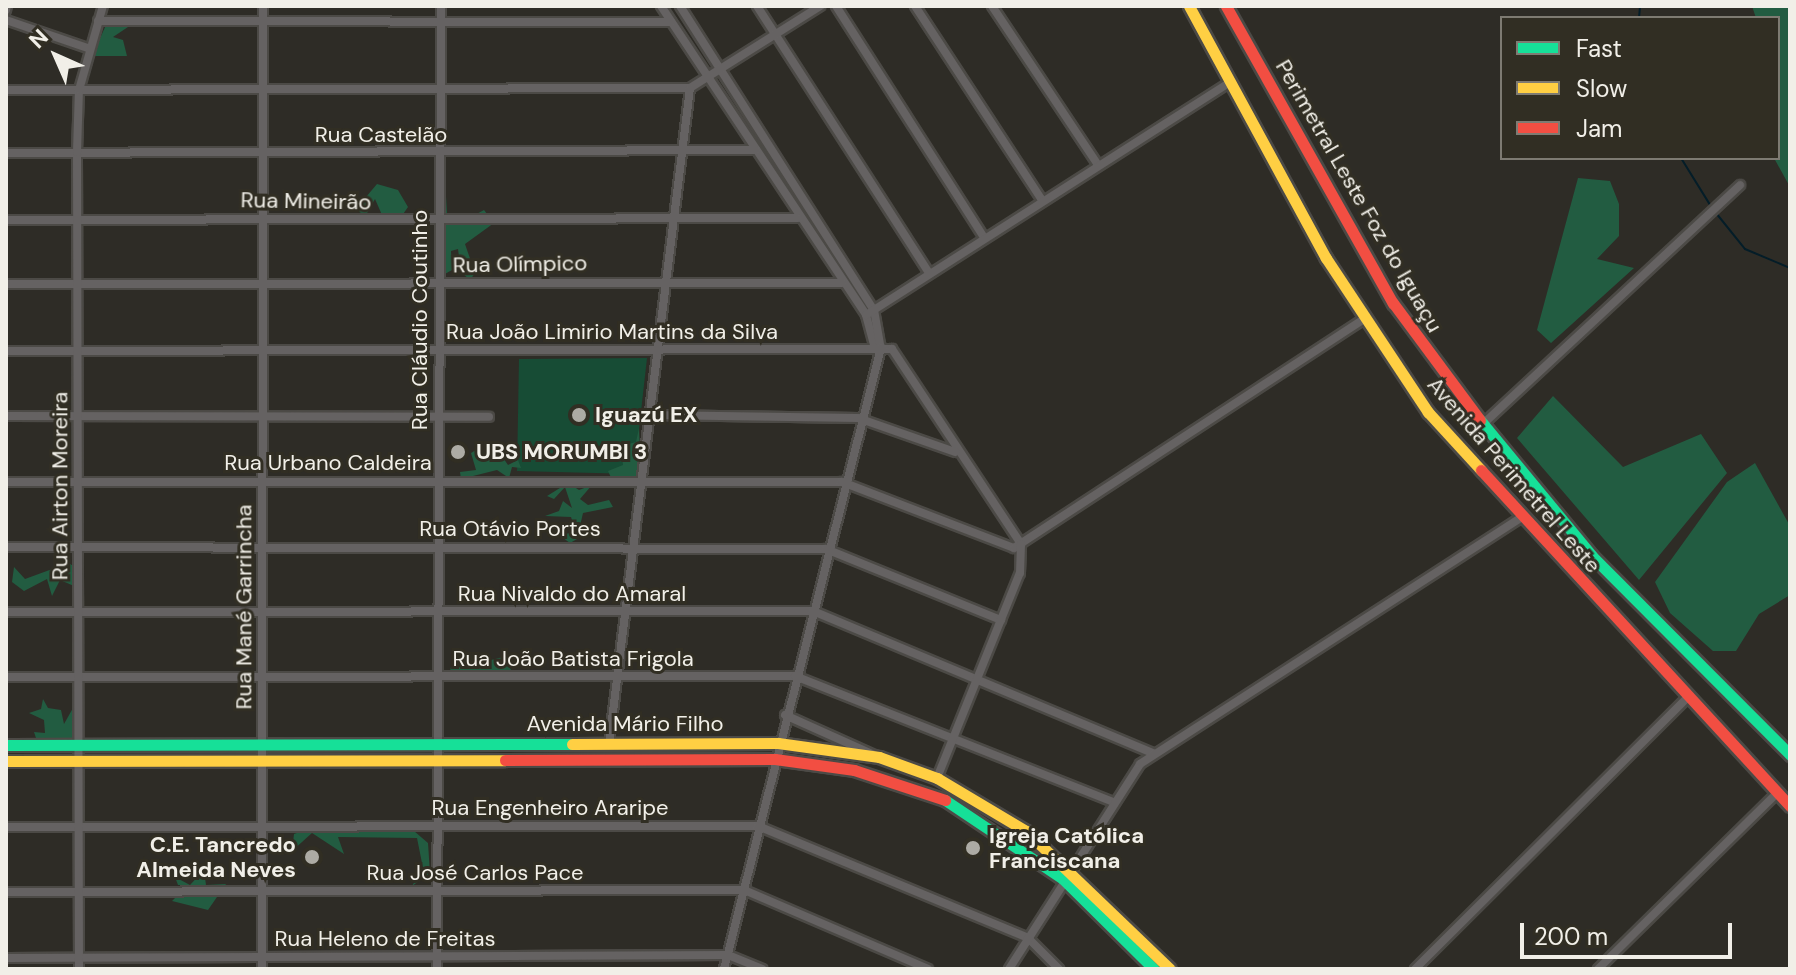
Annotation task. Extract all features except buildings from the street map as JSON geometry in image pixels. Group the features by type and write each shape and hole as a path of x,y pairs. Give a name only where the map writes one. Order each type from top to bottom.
{"main road":[{"name":"Avenida Perimetrel Leste","path":"1189,6 1365,318 1428,412 1520,518 1790,806"},
{"name":"Perimetral Leste Foz do Iguaçu","path":"1226,6 1393,303 1483,425 1592,556 1790,755"},
{"name":"Avenida Mário Filho","path":"6,745 778,743 879,757 937,778 1014,823 1170,969"},
{"name":"Avenida Mário Filho","path":"6,761 775,759 854,770 930,792 993,826 1066,874 1154,969"}],"street":[{"name":"Rua Airton Moreira","path":"79,969 77,152 79,90 88,48 103,6"},
{"name":"Rua Mané Garrincha","path":"262,969 263,6"},
{"name":"Rua Cláudio Coutinho","path":"437,969 437,221 442,86 441,6"},
{"path":"661,6 842,283 870,313"},
{"path":"680,6 870,313 878,350 842,482 724,969"},
{"path":"757,6 929,273"},
{"path":"6,90 442,86 690,88 820,6"},
{"path":"836,6 984,237"},
{"path":"915,6 1042,200"},
{"path":"992,6 1098,165"},
{"path":"6,20 88,48"},
{"path":"98,21 262,24 671,22"},
{"path":"870,313 1230,82"},
{"path":"609,744 640,482 677,216 690,88"},
{"name":"Rua Castelão","path":"6,153 440,154 756,150"},
{"path":"1483,425 1740,185"},
{"name":"Rua Mineirão","path":"6,220 798,218"},
{"name":"Rua Olímpico","path":"6,284 437,284 669,280 842,283"},
{"path":"1021,544 1365,318"},
{"path":"878,350 902,356 955,452 1021,544 1020,573 937,778"},
{"name":"Rua João Limirio Martins da Silva","path":"6,351 878,350"},
{"path":"651,415 858,418 955,452"},
{"path":"6,416 489,417"},
{"name":"Rua Urbano Caldeira","path":"6,482 842,482 1000,546 1021,544"},
{"path":"1009,969 1066,874 1152,753 1520,518"},
{"name":"Rua Otávio Portes","path":"6,547 826,549 1001,620"},
{"name":"Rua Nivaldo do Amaral","path":"6,612 813,611 1114,733 1152,753"},
{"name":"Rua João Batista Frigola","path":"6,677 795,676 951,742 1115,803"},
{"path":"1415,969 1689,696"},
{"path":"785,715 879,757"},
{"path":"1598,969 1778,792"},
{"name":"Rua Engenheiro Araripe","path":"6,827 758,826 1028,938 1059,969"},
{"name":"Rua José Carlos Pace","path":"6,892 744,890 928,969"},
{"name":"Rua Heleno de Freitas","path":"6,958 728,955 762,969"}],"green space":[{"path":"1752,6 1790,6 1790,187 1775,160 1780,160 1780,16 1755,16"},
{"path":"106,25 128,27 113,37 123,40 127,56 92,56"},
{"path":"1578,178 1610,181 1619,204 1619,236 1597,259 1634,268 1551,343 1537,330"},
{"path":"377,184 398,190 408,207 401,217 382,215 375,199 366,215 355,210"},
{"path":"446,196 447,213 460,223 484,210 494,223 465,244 475,273 470,280 461,272 458,249 451,251 452,270 443,275"},
{"name":"Iguazú EX","path":"647,358 634,474 517,471 519,359"},
{"path":"1553,396 1623,467 1701,434 1727,473 1639,580 1517,438"},
{"path":"639,428 641,473 624,487 614,484 608,471 623,465 621,446 636,442"},
{"path":"481,447 485,457 497,449 508,465 518,460 521,468 512,467 509,478 497,470 461,479 460,472 476,470 471,453"},
{"path":"1755,463 1790,526 1790,595 1759,614 1736,651 1713,651 1670,613 1655,582 1727,482"},
{"path":"568,483 579,490 592,485 580,499 588,505 609,500 613,507 583,513 577,539 570,543 559,535 576,532 571,517 545,516 559,511 563,501 572,508 565,487 554,499 547,496"},
{"path":"60,556 73,566 74,586 60,580 52,596 47,579 24,591 12,582 14,567 25,579 55,568"},
{"path":"472,654 479,663 503,657 513,673 449,675 451,667 465,667"},
{"path":"43,699 48,708 61,710 64,724 73,708 76,739 37,741 34,732 45,733 44,720 29,713 41,709"},
{"path":"305,830 414,831 428,843 430,873 412,886 423,868 417,838 338,837 344,854 312,833 292,851 294,834"},
{"path":"204,870 206,885 226,884 208,910 172,901 179,894 202,897 200,886 178,885 175,877 190,885"}],"waterway":[{"path":"1639,16 1640,6"},
{"path":"1682,160 1712,208"},
{"path":"1716,213 1745,249 1790,268"}],"traffic: fast":[{"path":"1480,420 1592,556 1790,755"},
{"path":"6,745 572,744"},
{"path":"945,800 1063,879 1154,969"}],"traffic: slow":[{"path":"1189,6 1326,258 1428,412 1481,470"},
{"path":"572,744 778,743 879,757 937,778 1026,831 1170,969"},
{"path":"6,761 505,760"}],"traffic: jam":[{"path":"1226,6 1393,303 1480,420"},
{"path":"1481,470 1790,806"},
{"path":"505,760 775,759 854,770 945,800"}],"place":[{"name":"Iguazú EX","path":"579,415"},
{"name":"UBS MORUMBI 3","path":"458,452"},
{"name":"Igreja Católica Franciscana","path":"973,848"},
{"name":"C.E. Tancredo Almeida Neves","path":"312,857"}]}
